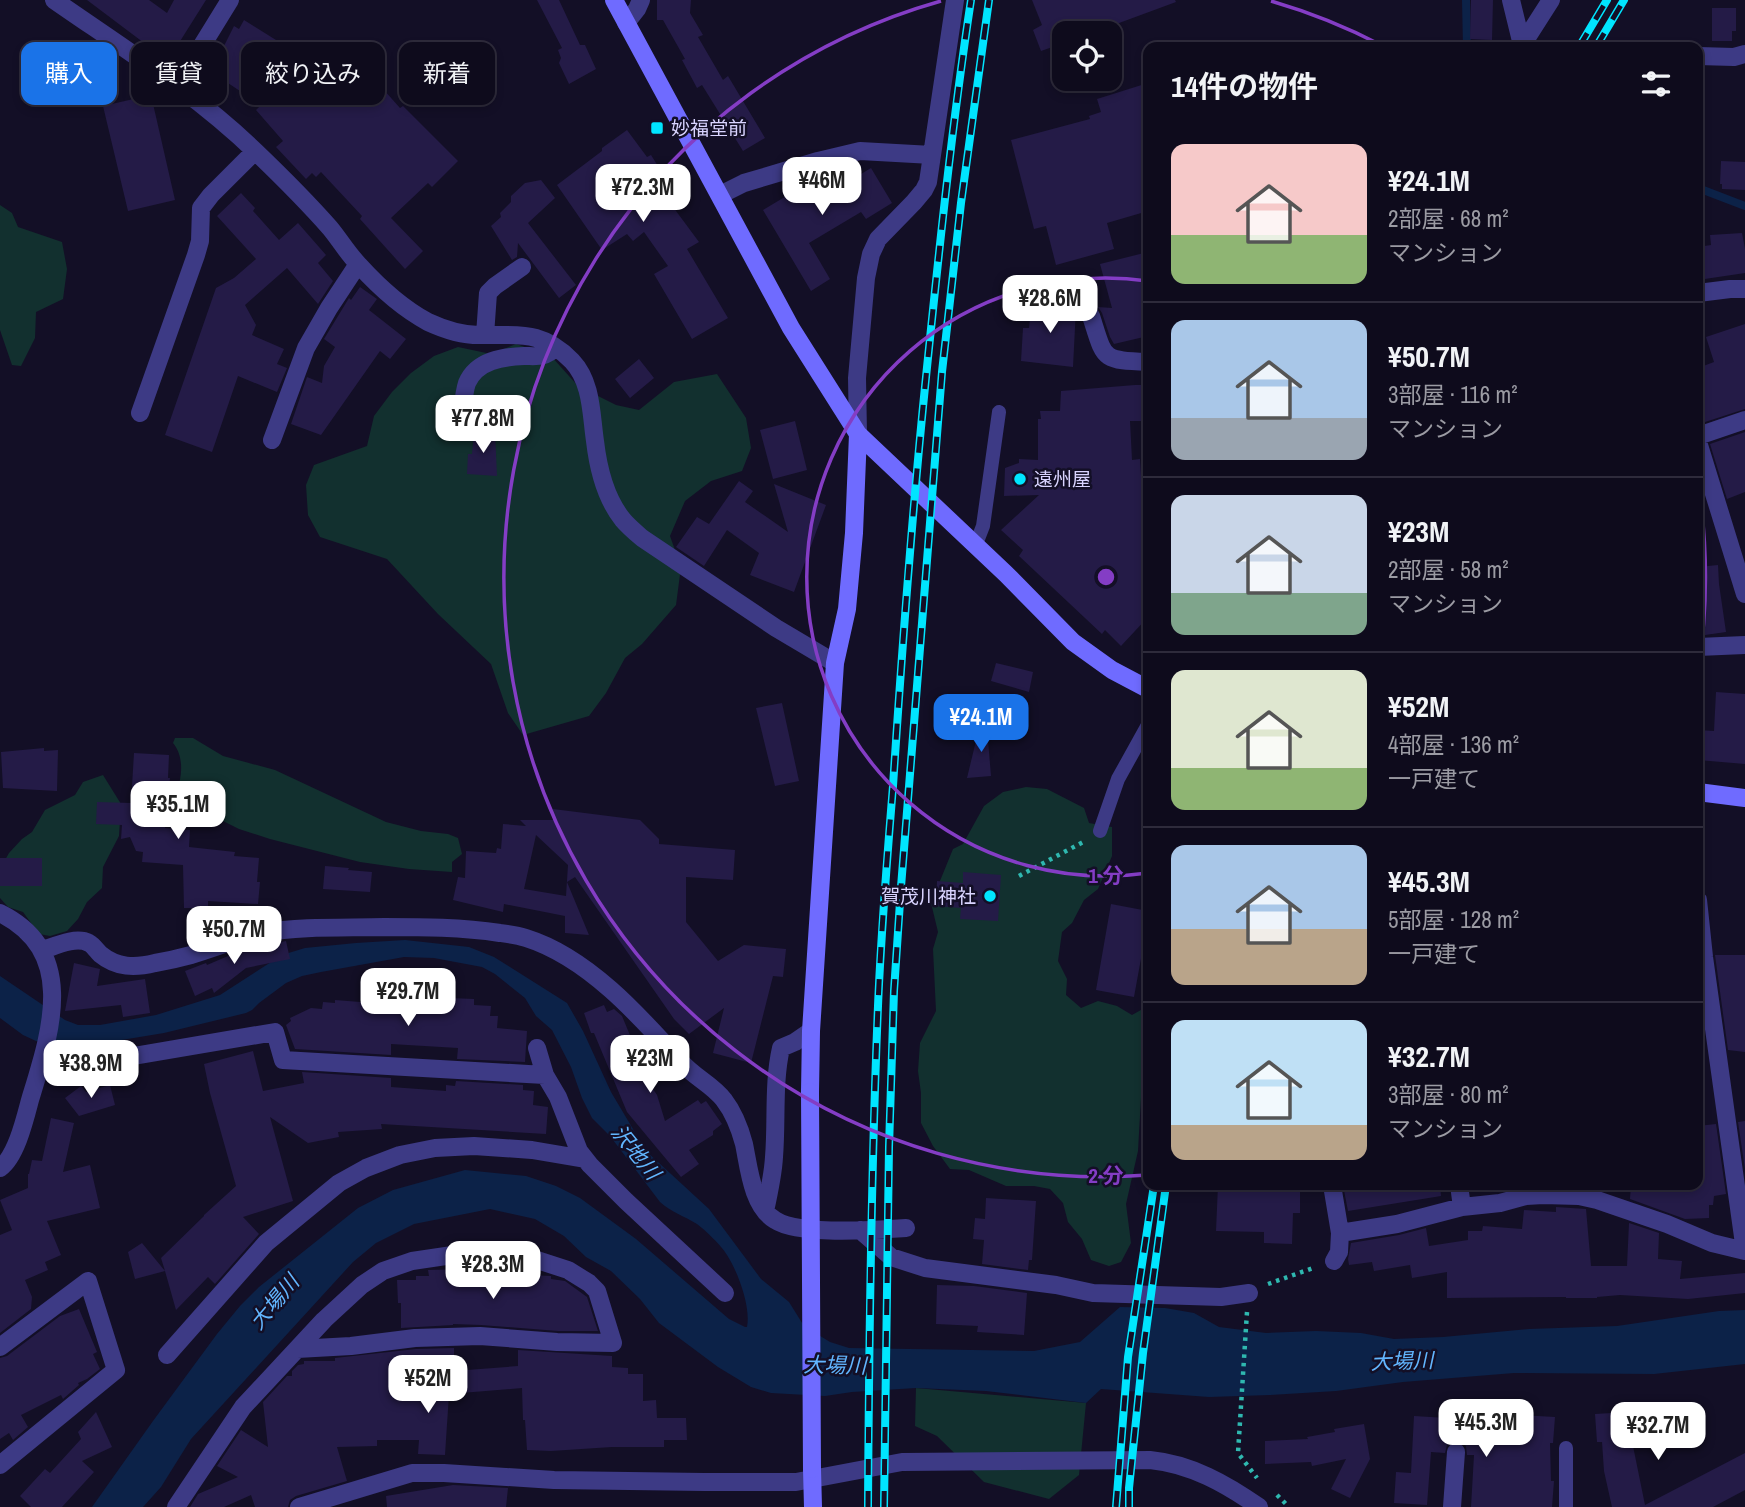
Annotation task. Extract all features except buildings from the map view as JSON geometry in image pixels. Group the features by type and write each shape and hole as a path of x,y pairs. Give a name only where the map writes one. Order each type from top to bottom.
{"street":[{"path":"54,0 131,54"},
{"path":"204,42 230,0"},
{"path":"614,0 791,328 858,434 976,544 1073,642 1112,670 1143,686"},
{"path":"626,23 641,0"},
{"path":"813,1507 811,1031 835,663 847,609 854,533 857,378 866,278 871,254 878,239 924,190 928,182 955,0"},
{"path":"1511,0 1521,42"},
{"path":"1525,42 1551,0"},
{"path":"1703,56 1734,57 1745,54"},
{"path":"203,105 255,150 389,296 429,322 470,335 531,336 550,344 572,362 584,380 591,404 595,444 605,485 612,505 624,522 642,538 776,628 835,663"},
{"path":"140,413 196,255 200,241 201,208 255,150"},
{"path":"720,195 744,183 818,160 860,151 932,155"},
{"path":"272,440 306,348 358,264"},
{"path":"485,335 488,293 522,267"},
{"path":"1703,292 1745,289"},
{"path":"1091,316 1103,352 1115,361 1143,362"},
{"path":"461,422 468,382 482,365 504,358 545,356 555,348"},
{"path":"1703,434 1745,420"},
{"path":"1703,458 1745,594"},
{"path":"1703,647 1745,645"},
{"path":"1703,793 1745,798"},
{"path":"0,913 26,930 43,950 51,976 53,1001 43,1057 23,1125 10,1157 0,1168"},
{"path":"43,950 79,941 89,943 104,957 122,966 135,967 284,930 444,927 470,928 524,937 558,952 587,970 629,1006 683,1065 726,1102 736,1119 750,1180 765,1211 776,1221 800,1228 906,1228"},
{"path":"1340,1233 1398,1224 1462,1207 1500,1203 1526,1196 1579,1196 1596,1192 1713,1243 1745,1251 1703,970"},
{"path":"765,1211 774,1157 780,1048 811,1031"},
{"path":"43,1057 75,1066 275,1032 283,1060 545,1075"},
{"path":"537,1048 545,1075 558,1097 579,1152 725,1293"},
{"path":"167,1355 266,1243 339,1183 366,1168 400,1155 435,1148 474,1146 533,1150 586,1159"},
{"path":"1333,1190 1340,1233 1339,1252 1334,1261"},
{"path":"1460,1190 1462,1207"},
{"path":"860,1230 891,1257 925,1268 1056,1285 1093,1293 1221,1297 1249,1293"},
{"path":"176,1507 243,1407 297,1349 324,1320 362,1285 383,1271 411,1261 466,1253 528,1257 568,1270 597,1291 613,1343 480,1336 415,1338 297,1349"},
{"path":"0,1347 88,1281 116,1370 0,1465"},
{"path":"1452,1507 1456,1452"},
{"path":"299,1507 412,1474 444,1473 554,1480 796,1482 812,1474 902,1462 1150,1460 1208,1476 1259,1507"}],"lane":[{"path":"976,544 984,526 999,412"},
{"path":"1100,831 1118,779 1143,734"},
{"path":"1566,1448 1566,1507"}],"path":[{"path":"1019,876 1069,851 1100,831"},
{"path":"1249,1293 1334,1261"},
{"path":"1247,1314 1238,1452 1261,1482"},
{"path":"1268,1488 1289,1507"}],"green space":[{"path":"0,205 12,213 18,227 62,242 67,269 63,299 36,312 35,338 21,366 12,365 0,330"},
{"path":"516,344 551,356 578,386 616,405 639,410 674,382 717,374 746,418 751,448 742,471 711,481 685,501 670,536 681,567 676,605 642,644 625,658 606,693 589,716 523,735 508,713 491,664 438,614 387,559 320,537 308,515 306,485 314,465 367,446 374,416 411,373 434,356 458,347 491,354"},
{"path":"175,738 193,738 223,756 275,770 386,822 458,838 462,854 452,862 452,872 409,869 360,862 239,829 184,806 175,796 181,769 179,755 173,743"},
{"path":"103,775 121,804 119,836 103,867 102,888 87,902 78,919 67,931 50,936 39,934 23,912 8,907 0,898 0,869 9,853 32,832 45,810 75,795 83,782"},
{"path":"1026,787 1047,789 1084,808 1089,823 1112,827 1112,856 1098,889 1084,900 1072,923 1062,932 1058,961 1067,979 1066,995 1081,1008 1098,1001 1117,1006 1132,1015 1143,1009 1143,1093 1138,1151 1126,1204 1131,1243 1121,1262 1109,1266 1091,1260 1082,1239 1068,1222 1063,1203 1050,1189 1006,1186 969,1170 950,1169 933,1146 921,1123 918,1071 920,1043 936,1011 933,949 938,932 931,903 953,849 963,844 984,806 1003,792"},
{"path":"916,1388 1086,1403 1079,1475 1049,1499 984,1482 937,1436 915,1426"}],"water":[{"path":"405,940 469,947 494,957 567,1003 611,1092 646,1151 709,1209 761,1279 789,1302 804,1326 830,1342 849,1348 1034,1351 1080,1342 1120,1307 1165,1308 1194,1313 1219,1327 1266,1333 1361,1333 1394,1339 1529,1329 1617,1326 1719,1311 1745,1310 1745,1364 1654,1374 1514,1373 1270,1395 1209,1397 1101,1389 1086,1403 986,1391 916,1388 825,1396 771,1393 751,1387 718,1367 659,1323 640,1299 611,1271 586,1257 564,1236 535,1219 490,1209 414,1224 376,1243 353,1262 191,1439 161,1487 143,1507 92,1507 217,1334 259,1287 358,1208 393,1190 465,1170 526,1176 580,1198 636,1239 729,1319 747,1327 743,1290 725,1251 697,1224 660,1202 610,1136 592,1118 552,1030 536,1016 525,998 482,967 434,958 404,957 321,972 286,983 246,1013 164,1033 85,1046 61,1047 36,1041 0,1018 0,976 65,1020 78,1025 100,1025 156,1015 220,995 282,955 305,948"}],"waterway":[{"path":"1466,0 1467,42"},
{"path":"1703,190 1745,206"}],"railway":[{"path":"868,1507 872,1194 882,923 921,428 946,188 971,0"},
{"path":"884,1507 889,1147 894,991 901,887 942,372 961,203 989,0"},
{"path":"1582,42 1607,0"},
{"path":"1599,42 1624,0"},
{"path":"1116,1507 1128,1357 1153,1190"},
{"path":"1129,1507 1143,1353 1165,1190"}],"place":[{"name":"妙福堂前","path":"657,128"},
{"name":"遠州屋","path":"1020,479"},
{"name":"賀茂川神社","path":"990,896"}],"water label":[{"name":"沢地川","path":"636,1152"},
{"name":"大場川","path":"274,1302"},
{"name":"大場川","path":"1402,1361"},
{"name":"大場川","path":"835,1365"}]}
